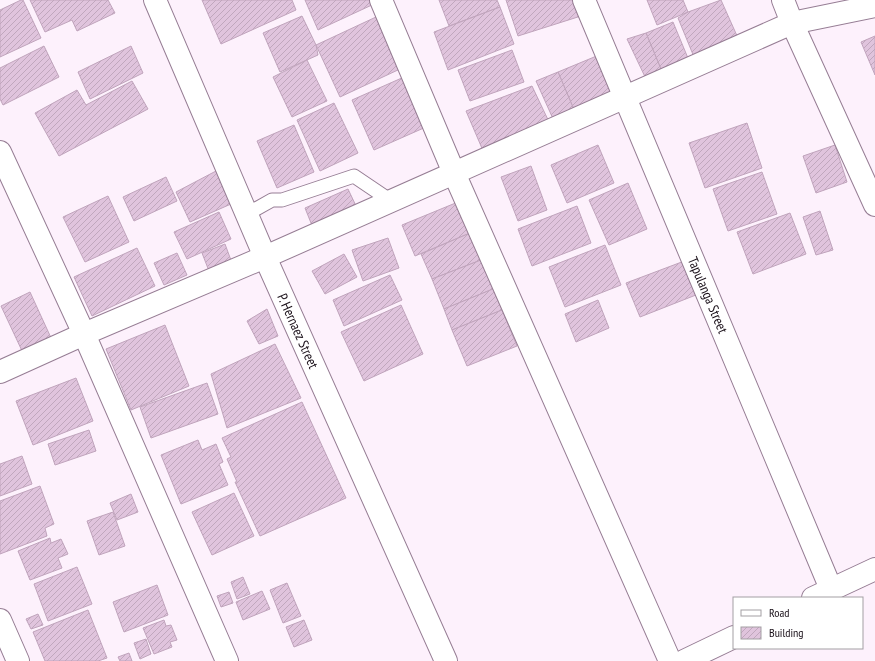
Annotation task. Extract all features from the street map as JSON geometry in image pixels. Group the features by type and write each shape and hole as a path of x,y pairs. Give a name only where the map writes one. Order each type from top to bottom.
{"street":[{"name":"P. Hernaez Street","path":"155,0 265,257 446,661"},
{"path":"381,0 454,173 670,661"},
{"name":"Tapulanga Street","path":"584,0 626,97 822,594"},
{"path":"783,0 792,23 875,205"},
{"path":"0,372 84,334 265,257 792,23 875,6"},
{"path":"0,152 84,334 226,661"},
{"path":"822,594 875,569"},
{"path":"0,620 18,661"},
{"path":"684,661 733,637"}],"lane":[{"path":"247,214 272,200 282,200 354,176 391,201"}],"building":[{"path":"23,0 41,38 0,57 0,10"},
{"path":"30,0 108,0 115,13 77,31 72,20 45,32"},
{"path":"202,0 292,0 296,10 221,44"},
{"path":"305,0 372,0 374,4 318,30"},
{"path":"439,0 497,0 500,7 449,26"},
{"path":"506,0 576,0 581,16 518,36"},
{"path":"647,0 683,0 688,12 657,25"},
{"path":"721,0 738,38 694,57 678,18 688,12"},
{"path":"500,7 514,44 448,70 434,32"},
{"path":"302,16 316,45 318,55 280,72 263,33"},
{"path":"376,17 400,69 340,97 316,45"},
{"path":"673,22 690,63 663,74 646,33"},
{"path":"646,33 663,74 647,81 627,39"},
{"path":"875,36 875,75 861,42"},
{"path":"44,46 59,77 3,105 0,99 0,68"},
{"path":"131,46 143,73 90,99 78,72"},
{"path":"512,50 524,82 470,101 458,70"},
{"path":"599,55 615,96 575,112 558,72"},
{"path":"307,60 327,101 292,117 273,77"},
{"path":"558,72 575,112 554,121 536,81"},
{"path":"404,77 426,127 374,150 352,100"},
{"path":"132,81 148,109 59,156 35,113 77,90 86,105"},
{"path":"532,86 550,124 484,153 466,111"},
{"path":"334,103 358,153 320,171 297,120"},
{"path":"747,123 762,168 705,188 689,143"},
{"path":"294,125 314,172 277,188 257,141"},
{"path":"598,145 614,183 567,203 551,165"},
{"path":"835,145 847,182 816,193 803,156"},
{"path":"531,166 547,210 518,221 501,177"},
{"path":"216,171 231,204 190,222 176,192"},
{"path":"762,172 777,214 728,231 713,189"},
{"path":"166,177 177,201 134,221 123,197"},
{"path":"628,183 647,229 609,245 589,200"},
{"path":"348,189 357,208 313,228 305,208"},
{"path":"108,196 129,242 85,262 63,217"},
{"path":"458,202 470,233 415,256 402,225"},
{"path":"577,206 591,243 532,266 518,229"},
{"path":"820,211 833,250 816,255 803,217"},
{"path":"219,212 231,239 187,259 174,232"},
{"path":"790,213 806,254 753,274 737,232"},
{"path":"470,233 481,260 432,279 421,254"},
{"path":"388,238 399,268 363,281 352,250"},
{"path":"225,244 232,263 209,271 202,253"},
{"path":"605,245 621,285 565,307 549,267"},
{"path":"137,248 155,286 92,316 74,277"},
{"path":"177,253 187,275 164,285 154,263"},
{"path":"344,254 357,277 325,294 312,271"},
{"path":"481,260 493,289 444,309 432,279"},
{"path":"687,260 701,293 640,317 626,283"},
{"path":"390,275 402,300 344,326 333,300"},
{"path":"493,289 502,310 452,330 444,309"},
{"path":"30,292 52,340 23,353 1,306"},
{"path":"598,300 609,328 576,342 565,314"},
{"path":"401,305 423,354 364,381 341,332"},
{"path":"267,309 278,336 259,344 247,321"},
{"path":"502,310 517,346 467,366 452,330"},
{"path":"165,325 189,386 131,410 106,349"},
{"path":"275,344 301,398 227,428 211,374"},
{"path":"76,378 93,421 33,445 16,401"},
{"path":"207,383 218,414 151,438 140,407"},
{"path":"302,402 346,498 260,536 235,482 237,482 227,459 231,457 222,438"},
{"path":"89,430 96,451 55,465 48,444"},
{"path":"198,440 202,450 216,444 223,462 219,464 228,485 181,504 161,455"},
{"path":"22,456 32,484 0,496 0,464"},
{"path":"40,486 54,524 45,528 47,536 0,554 0,501"},
{"path":"234,493 254,536 212,555 192,512"},
{"path":"131,494 138,512 117,520 110,503"},
{"path":"113,512 125,546 99,555 87,521"},
{"path":"50,538 51,543 61,539 68,554 58,558 62,568 30,580 18,551"},
{"path":"77,567 92,604 48,621 34,584"},
{"path":"243,577 250,594 237,599 231,582"},
{"path":"287,583 301,616 283,623 270,590"},
{"path":"157,585 168,615 124,632 113,602"},
{"path":"262,591 270,609 243,620 236,602"},
{"path":"229,592 233,603 221,607 217,596"},
{"path":"88,610 107,658 98,661 45,661 33,632"},
{"path":"38,614 43,625 31,629 26,619"},
{"path":"164,620 166,626 171,625 177,640 170,642 172,647 154,654 143,628"},
{"path":"304,620 312,640 294,647 286,627"},
{"path":"146,639 151,654 140,659 134,643"},
{"path":"129,653 132,661 120,661 118,657"}]}
